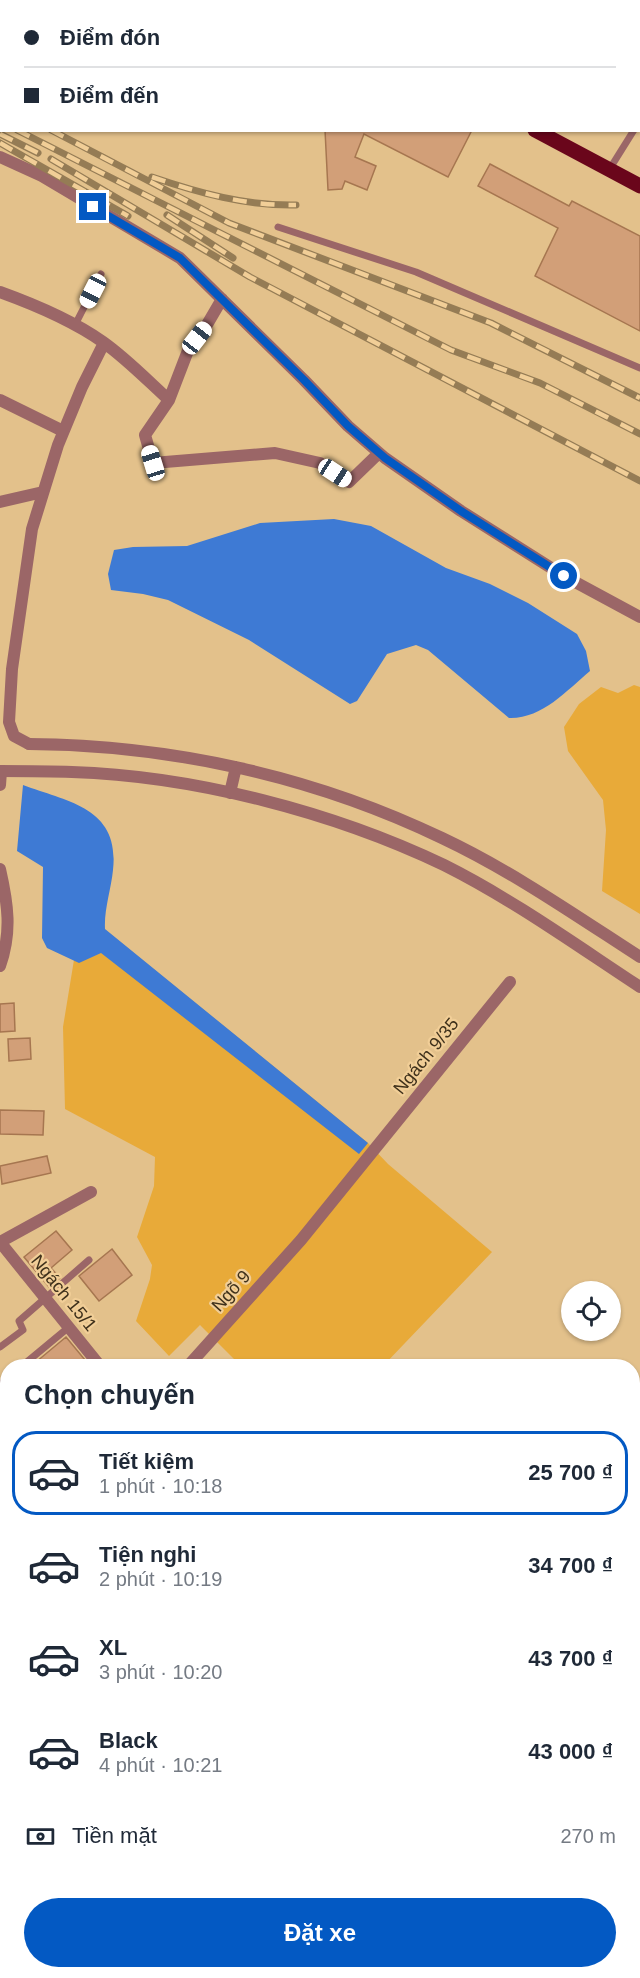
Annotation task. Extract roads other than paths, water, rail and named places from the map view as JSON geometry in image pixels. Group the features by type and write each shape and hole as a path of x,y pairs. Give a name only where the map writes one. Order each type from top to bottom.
{"main road":[{"path":"539,132 640,186"}],"street":[{"path":"0,157 42,176 180,258 348,426 379,453 461,511 564,576 640,617"},
{"path":"0,292 38,306 104,343 169,400"},
{"path":"222,299 205,328 189,348 169,400 145,435 153,463 275,453 320,463 349,482 379,453"},
{"path":"104,343 63,431 32,529 12,669 9,722 15,736 29,744 71,744 118,748 175,755 236,767 335,796 389,815 442,838 534,887 640,957"},
{"path":"0,400 63,431"},
{"path":"0,502 43,492"},
{"path":"230,793 236,767"},
{"path":"0,785 0,771 73,772 120,776 230,793 337,823 390,842 444,866 536,919 640,987"},
{"path":"0,869 9,914 6,949 0,966"},
{"name":"Ngách 9/35","path":"301,1240 510,982"},
{"path":"0,1242 91,1192"},
{"name":"Ngõ 9","path":"194,1359 301,1240"},
{"name":"Ngách 15/1","path":"0,1242 94,1359"}],"lane":[{"path":"609,170 633,132"},
{"path":"278,227 416,272 640,368"},
{"path":"75,325 101,274"},
{"path":"0,1347 23,1330 19,1321 89,1260"},
{"path":"30,1359 69,1327"}],"water":[{"path":"334,519 371,526 446,568 490,584 528,603 577,634 586,651 590,671 543,709 521,717 509,718 428,650 416,645 387,654 357,701 350,704 249,640 168,600 111,590 108,574 114,550 133,547 187,546 260,523"},
{"path":"23,785 74,803 100,820 108,833 113,849 113,870 105,929 368,1143 359,1154 101,953 79,963 47,948 42,938 43,867 17,851"}],"railway":[{"path":"21,132 451,350 540,383 640,434"},
{"path":"55,132 229,223 491,323 640,398"},
{"path":"0,134 38,153"},
{"path":"0,143 128,216"},
{"path":"51,159 250,277 640,481"},
{"path":"152,177 241,201 296,205"},
{"path":"167,215 233,258"}]}
